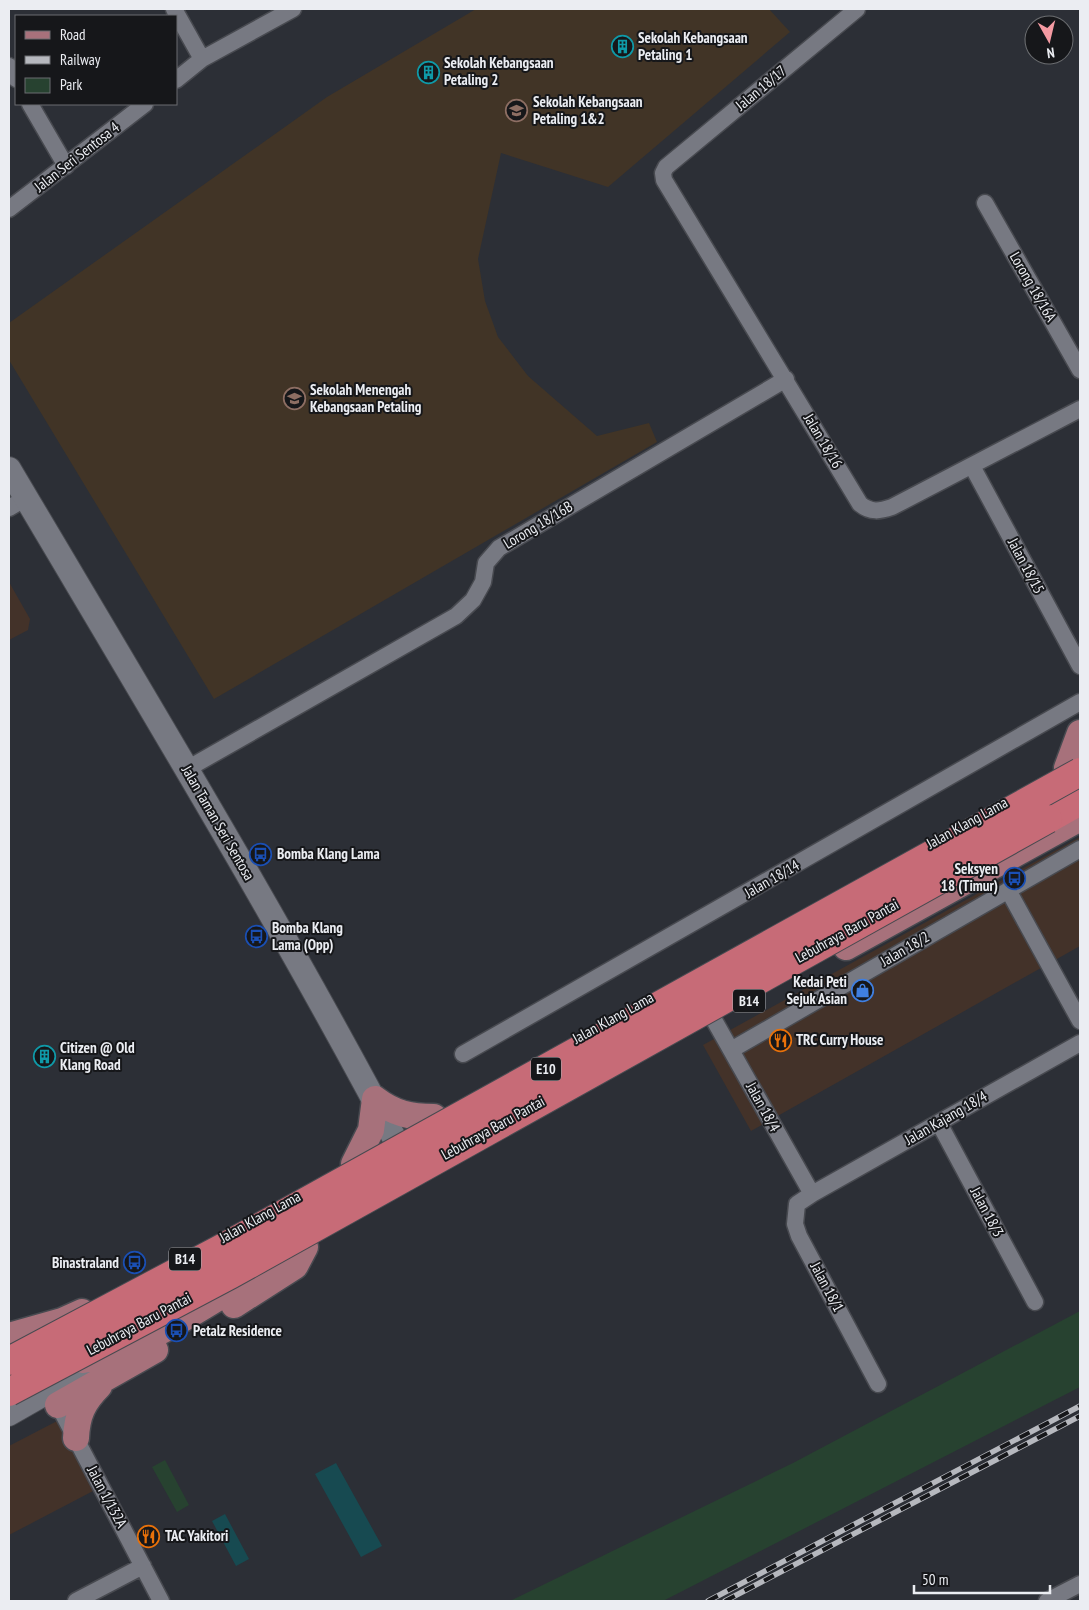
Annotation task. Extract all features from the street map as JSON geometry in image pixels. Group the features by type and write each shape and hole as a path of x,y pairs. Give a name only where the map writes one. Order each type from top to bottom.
{"highway":[{"name":"Lebuhraya Baru Pantai","path":"9,1360 220,1249 1076,767"},
{"name":"Lebuhraya Baru Pantai","path":"9,1392 238,1270 1080,801"},
{"path":"1048,819 1080,806"}],"main road":[{"name":"Jalan Taman Seri Sentosa","path":"9,468 18,503 187,769 375,1099 418,1183"},
{"path":"1076,767 1080,733"},
{"name":"Jalan Klang Lama","path":"9,1336 62,1321 122,1294 354,1164 395,1138 1076,767"},
{"name":"B14","path":"9,1367 92,1359 134,1344 418,1183 1080,818"},
{"path":"354,1164 371,1130 375,1099 397,1114 408,1117 434,1117"},
{"path":"9,1371 55,1399 108,1376 260,1290 295,1266 305,1247"},
{"path":"76,1438 79,1412 84,1402 108,1376"}],"street":[{"path":"178,78 202,59 293,9"},
{"name":"Jalan 18/17","path":"666,167 857,9"},
{"path":"178,16 202,59"},
{"path":"9,66 15,77"},
{"path":"31,105 66,166"},
{"name":"Jalan Seri Sentosa 4","path":"9,209 144,105"},
{"name":"Jalan 18/16","path":"666,167 663,172 664,180 860,504 867,510 880,511 892,507 1080,409"},
{"name":"Lorong 18/16A","path":"985,203 1080,370"},
{"name":"Lorong 18/16B","path":"187,769 456,616 473,600 483,582 486,563 500,548 786,379"},
{"name":"Jalan 18/15","path":"972,466 1080,666"},
{"name":"Jalan 18/14","path":"463,1054 1080,702"},
{"name":"Jalan 18/2","path":"731,1050 1080,849"},
{"path":"1008,890 1080,1021"},
{"name":"Jalan 18/4","path":"714,1020 812,1194"},
{"name":"Jalan Kajang 18/4","path":"812,1194 1080,1043"},
{"name":"Jalan 18/3","path":"938,1123 1035,1302"},
{"name":"Jalan 18/1","path":"812,1194 797,1204 795,1224 878,1384"},
{"path":"9,1416 55,1399 134,1344"},
{"name":"Jalan 1/132A","path":"55,1399 161,1601"},
{"path":"76,1601 143,1566"},
{"path":"1047,1601 1080,1584"}],"shaded area":[{"name":"Sekolah Menengah Kebangsaan Petaling","path":"476,9 769,9 790,32 608,187 501,153 478,259 485,301 498,337 528,376 597,436 649,423 657,442 214,699 9,360 9,323 327,97"},
{"path":"9,582 30,619 28,630 9,640"},
{"path":"1080,837 1080,946 751,1131 703,1045"},
{"path":"59,1420 95,1490 9,1535 9,1446"}],"green space":[{"path":"1080,1311 1080,1387 663,1601 510,1601 793,1463"},
{"path":"165,1460 189,1505 177,1512 152,1467"}],"water":[{"path":"336,1463 382,1546 361,1557 315,1474"},
{"path":"225,1514 249,1559 236,1566 212,1521"}],"railway":[{"path":"708,1601 1080,1406"},
{"path":"725,1601 1080,1416"}],"place":[{"name":"Sekolah Kebangsaan Petaling 1","path":"622,47"},
{"name":"Sekolah Kebangsaan Petaling 2","path":"428,72"},
{"name":"Sekolah Kebangsaan Petaling 1&2","path":"517,111"},
{"name":"Sekolah Menengah Kebangsaan Petaling","path":"294,399"},
{"name":"Bomba Klang Lama","path":"261,854"},
{"name":"Seksyen 18 (Timur)","path":"1014,878"},
{"name":"Bomba Klang Lama (Opp)","path":"256,937"},
{"name":"Kedai Peti Sejuk Asian","path":"863,991"},
{"name":"TRC Curry House","path":"780,1040"},
{"name":"Citizen @ Old Klang Road","path":"44,1057"},
{"name":"Binastraland","path":"135,1263"},
{"name":"Petalz Residence","path":"177,1331"},
{"name":"TAC Yakitori","path":"149,1536"}]}
